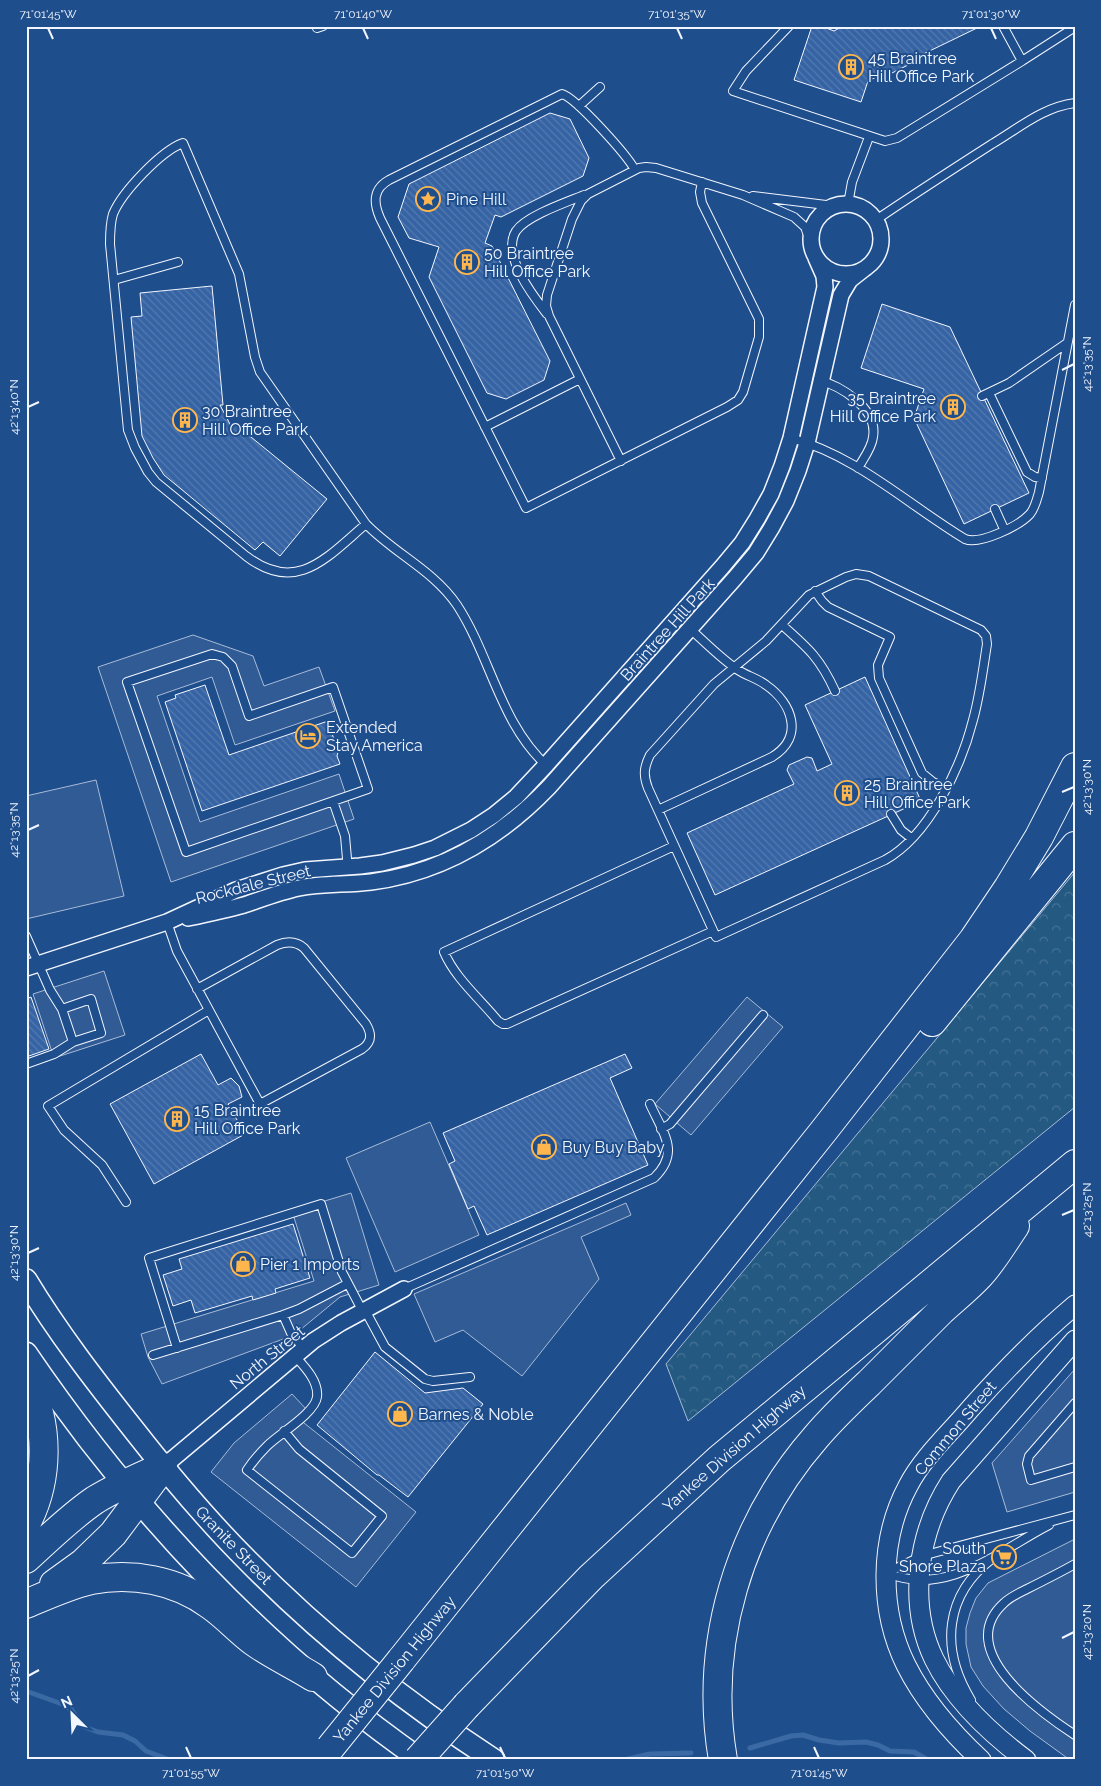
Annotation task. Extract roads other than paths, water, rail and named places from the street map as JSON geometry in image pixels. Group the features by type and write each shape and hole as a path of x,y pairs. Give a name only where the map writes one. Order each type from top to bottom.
{"highway":[{"path":"822,1133 977,933 1008,888 1034,844 1075,767"},
{"path":"822,1133 891,1072 1075,846"},
{"name":"Yankee Division Highway","path":"326,1754 822,1133"},
{"name":"Yankee Division Highway","path":"419,1760 467,1705 584,1584 697,1478 764,1420 1075,1164"},
{"path":"723,1760 718,1682 723,1626 745,1552 765,1509 792,1466 816,1436 942,1310 981,1274 1037,1195"},
{"path":"26,1379 33,1392 38,1411 44,1458 40,1491 26,1524"},
{"path":"26,1603 94,1553 113,1534 131,1492 163,1467"},
{"path":"26,1558 82,1510 107,1493 131,1492"},
{"path":"26,1603 90,1580 127,1576 152,1580 178,1587 200,1598 254,1642 313,1676"}],"main road":[{"name":"Granite Street","path":"26,1280 93,1378 163,1467 243,1556 323,1631 395,1690 494,1760"},
{"path":"26,1353 131,1492 180,1548 237,1606 313,1676 419,1760"}],"street":[{"path":"845,204 854,205 866,210 876,220"},
{"name":"Braintree Hill Park","path":"348,867 382,863 435,848 459,837 505,806 546,765 733,554 750,531 764,507 776,481 791,438 825,287 824,276 814,252 811,234 816,221 825,212 845,204"},
{"name":"Braintree Hill Park","path":"348,884 373,882 409,875 442,864 492,837 527,810 559,777 746,565 764,540 786,501 798,471 807,443 841,295 850,280 877,256 881,246 881,234 876,220"},
{"path":"814,252 825,267 842,274 854,274 864,269"},
{"name":"Rockdale Street","path":"167,922 236,890 283,875 305,870 348,867"},
{"name":"Rockdale Street","path":"33,966 167,922 225,910 299,888 348,884"},
{"name":"North Street","path":"163,1467 323,1334 404,1289"},
{"name":"Common Street","path":"981,1760 936,1711 906,1665 896,1640 890,1615 886,1573 888,1546 903,1497 917,1472 1005,1370 1041,1334 1075,1305"},
{"name":"Common Street","path":"1026,1760 993,1732 957,1694 946,1680 934,1659 923,1624 920,1580 922,1556 932,1517 951,1481 1075,1340"}],"lane":[{"path":"316,26 317,28 322,26"},
{"path":"789,26 746,71 733,91 881,141 894,139 1075,27"},
{"path":"1004,26 1022,61"},
{"path":"579,106 600,87"},
{"path":"635,170 627,158 579,106 568,96 562,94 389,180 380,186 374,196 380,218 526,508 731,405 738,400 744,389 759,337 759,319 702,203 700,192 702,182"},
{"path":"876,220 1040,114 1053,107 1075,103"},
{"path":"743,195 817,204 845,204 869,137"},
{"path":"366,524 312,566 291,573 277,572 252,561 156,482 148,472 135,448 128,430 110,231 117,207 138,178 166,153 183,143 239,274 255,357 260,372 366,524 390,546 426,571 455,603 472,633 494,685 512,720 532,752 559,777"},
{"path":"621,461 548,316 530,290 514,260 512,248 514,235 520,228 530,219 588,194 635,170 654,167 743,195 798,219 808,232 814,252"},
{"path":"548,316 547,296 576,209 580,201 588,194"},
{"path":"114,280 178,262"},
{"path":"791,438 826,450 858,468 965,539 978,540 1004,530 1025,518 1033,510 1042,478 1075,305"},
{"path":"1042,478 1035,477 1027,472 986,395 1009,383 1067,343"},
{"path":"805,378 836,386 853,397 864,409 874,428 872,442 858,468"},
{"path":"485,427 580,379"},
{"path":"995,509 1004,530"},
{"path":"856,574 865,575 981,630 985,634 987,644 974,719 963,752 930,816 897,852 885,860 716,937 658,810 645,779 644,770 650,755 708,691 782,625 804,600 815,591 856,574"},
{"path":"815,591 825,604 832,609 890,637 878,665 877,671 880,682 922,772 934,782 946,788"},
{"path":"658,810 772,757 783,750 790,740 792,723 788,710 779,697 761,681 734,667 677,617"},
{"path":"782,625 804,644 819,661 835,691"},
{"path":"218,655 226,659 232,666 249,716 333,687 368,789 333,801 186,852 127,682 202,656 218,655"},
{"path":"333,801 345,836 348,884"},
{"path":"892,814 902,830 911,838"},
{"path":"674,846 444,952 451,965 463,980 498,1021 505,1025 713,931"},
{"path":"167,922 177,951 197,989 260,1104 362,1049 368,1045 371,1039 371,1033 366,1024 304,948 296,943 285,942 278,945 197,989"},
{"path":"26,936 33,966 62,1009 73,1042"},
{"path":"26,1064 54,1054 73,1042 102,1033 91,1000 62,1009"},
{"path":"126,1202 102,1165 64,1130 48,1106 209,1010"},
{"path":"661,1129 674,1120 763,1015"},
{"path":"404,1289 650,1181 663,1168 669,1158 669,1148 650,1104"},
{"path":"177,1348 149,1258 321,1204 347,1284 385,1347 427,1380 470,1377"},
{"path":"153,1355 283,1315 347,1284"},
{"path":"283,1315 312,1379 317,1398 312,1408 284,1431 267,1446 247,1470 352,1553 382,1516 304,1453 284,1431"},
{"path":"1075,1403 1032,1452 1027,1464 1031,1480 1075,1467"},
{"path":"886,1573 922,1556 1075,1515"},
{"path":"886,1573 909,1580 960,1573 993,1558 1065,1518"},
{"path":"993,1558 971,1579 960,1597 952,1616 950,1635 959,1675 968,1695 993,1732"},
{"path":"1075,1564 1006,1601 994,1615 990,1625 989,1636 993,1658 1001,1672 1020,1692 1075,1735"}],"waterway":[{"path":"26,1691 62,1704 72,1710 82,1726 98,1732 123,1735 135,1741 146,1751 170,1760"},
{"path":"750,1748 791,1736 803,1735 839,1743 866,1742 890,1751 914,1752 928,1760"},
{"path":"624,1760 650,1754 691,1753"}],"place":[{"name":"45 Braintree Hill Office Park","path":"851,67"},
{"name":"Pine Hill","path":"428,199"},
{"name":"50 Braintree Hill Office Park","path":"467,262"},
{"name":"35 Braintree Hill Office Park","path":"953,407"},
{"name":"30 Braintree Hill Office Park","path":"185,420"},
{"name":"Extended Stay America","path":"308,736"},
{"name":"25 Braintree Hill Office Park","path":"847,793"},
{"name":"15 Braintree Hill Office Park","path":"177,1119"},
{"name":"Buy Buy Baby","path":"544,1147"},
{"name":"Pier 1 Imports","path":"243,1264"},
{"name":"Barnes & Noble","path":"400,1414"},
{"name":"South Shore Plaza","path":"1004,1557"}]}
